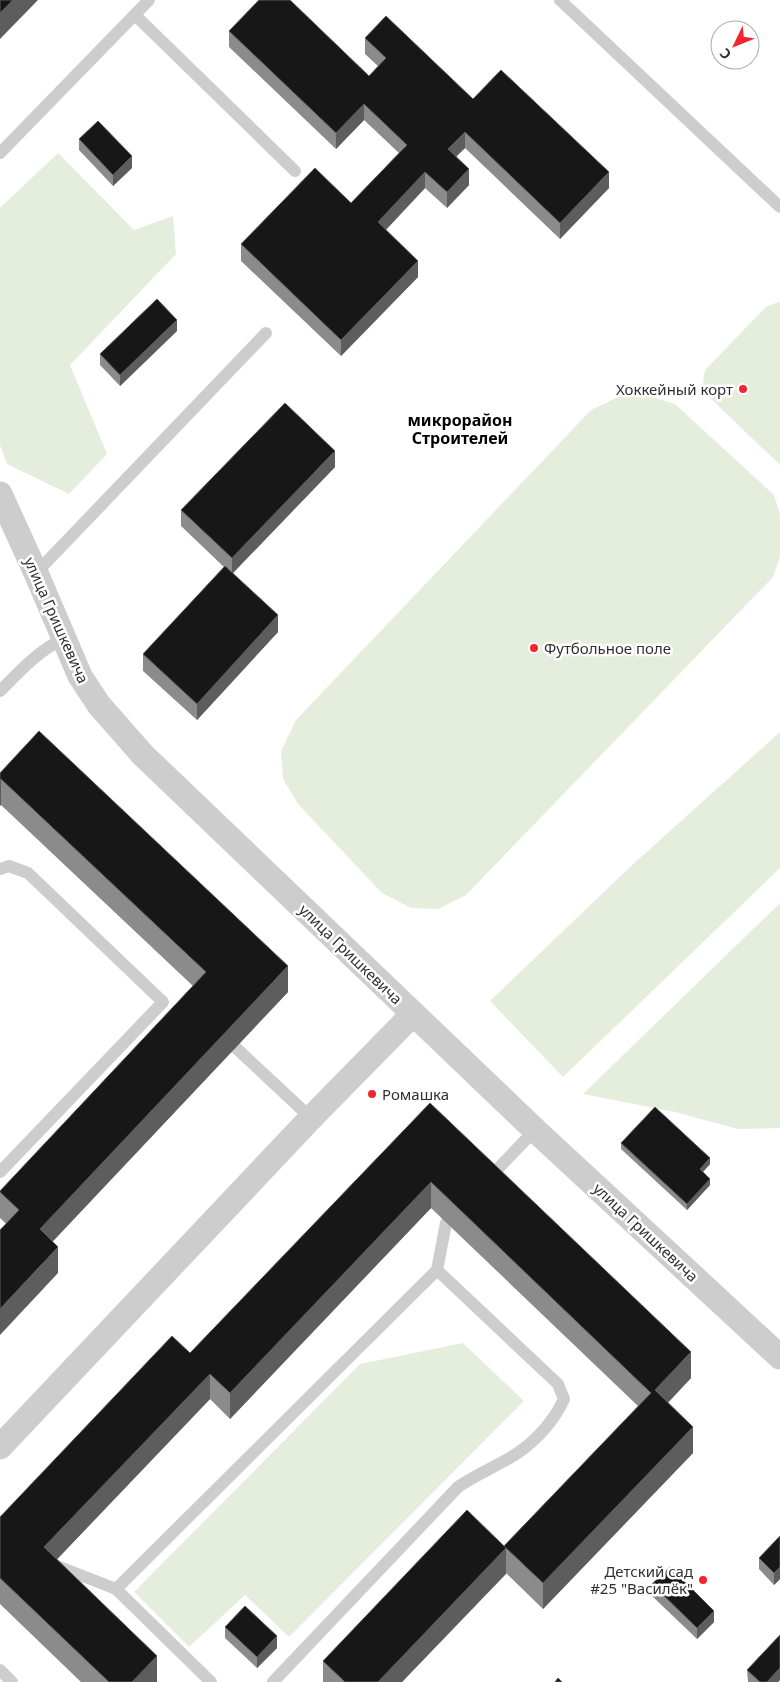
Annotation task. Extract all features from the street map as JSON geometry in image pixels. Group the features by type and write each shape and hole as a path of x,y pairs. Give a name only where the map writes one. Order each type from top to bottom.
{"street":[{"name":"улица Гришкевича","path":"0,494 80,676 99,705 143,754 535,1130 780,1357"},
{"path":"0,1448 311,1118 413,1014"}],"lane":[{"path":"0,153 149,0"},
{"path":"560,0 780,207"},
{"path":"134,15 295,171"},
{"path":"36,573 266,333"},
{"path":"0,691 48,646 63,639"},
{"path":"0,869 9,866 28,872 163,1002 179,1006"},
{"path":"0,1172 163,1002"},
{"path":"236,1047 311,1118"},
{"path":"486,1182 535,1130"},
{"path":"116,1589 437,1270 446,1223"},
{"path":"273,1682 458,1487 473,1476 519,1452 533,1441 558,1414 564,1399 558,1384 437,1270"},
{"path":"52,1564 116,1589 211,1682"},
{"path":"0,1670 12,1682"}],"green space":[{"path":"58,153 134,230 173,216 176,254 70,365 107,454 69,494 7,464 0,445 0,208"},
{"name":"Хоккейный корт","path":"780,302 780,465 708,396 703,382 705,370 767,306"},
{"name":"Футбольное поле","path":"647,395 675,404 774,495 780,515 780,557 773,577 466,895 438,909 411,908 382,893 298,804 283,779 281,751 296,720 591,410 618,397"},
{"path":"780,732 780,868 563,1077 490,1001 630,867"},
{"path":"780,903 780,1128 738,1129 675,1112 583,1094"},
{"path":"463,1343 524,1401 289,1637 245,1595 189,1647 134,1592 360,1364"}],"building":[{"path":"0,0 13,0 0,13"},
{"path":"259,0 290,0 369,76 386,58 365,38 386,16 473,99 501,70 609,172 560,223 465,132 448,149 469,169 447,192 425,172 378,222 418,261 341,340 241,244 315,168 351,203 407,145 364,104 336,133 229,31"},
{"path":"98,121 132,156 113,175 79,139"},
{"path":"157,299 177,320 120,375 100,354"},
{"path":"285,403 335,451 232,558 181,510"},
{"path":"225,566 278,615 197,704 143,654"},
{"path":"39,731 288,966 40,1229 58,1247 0,1309 0,1230 19,1210 0,1191 206,972 0,780 0,773"},
{"path":"430,1103 691,1352 655,1390 693,1427 543,1583 504,1546 651,1393 431,1182 230,1393 210,1374 44,1547 157,1656 132,1682 109,1682 0,1578 0,1517 172,1336 190,1353"},
{"path":"655,1107 710,1158 700,1169 710,1179 687,1204 621,1143"},
{"path":"467,1510 506,1548 378,1682 345,1682 323,1661"},
{"path":"780,1536 780,1567 774,1573 759,1558"},
{"path":"670,1567 714,1611 697,1628 652,1584"},
{"path":"245,1606 277,1636 257,1657 225,1627"},
{"path":"780,1635 780,1668 767,1682 760,1682 747,1670"}],"place":[{"name":"Хоккейный корт","path":"743,389"},
{"name":"Футбольное поле","path":"534,648"},
{"name":"Ромашка","path":"372,1094"},
{"name":"Детский сад #25 \"Василёк\"","path":"703,1580"}],"district":[{"name":"микрорайон Строителей","path":"460,429"}]}
